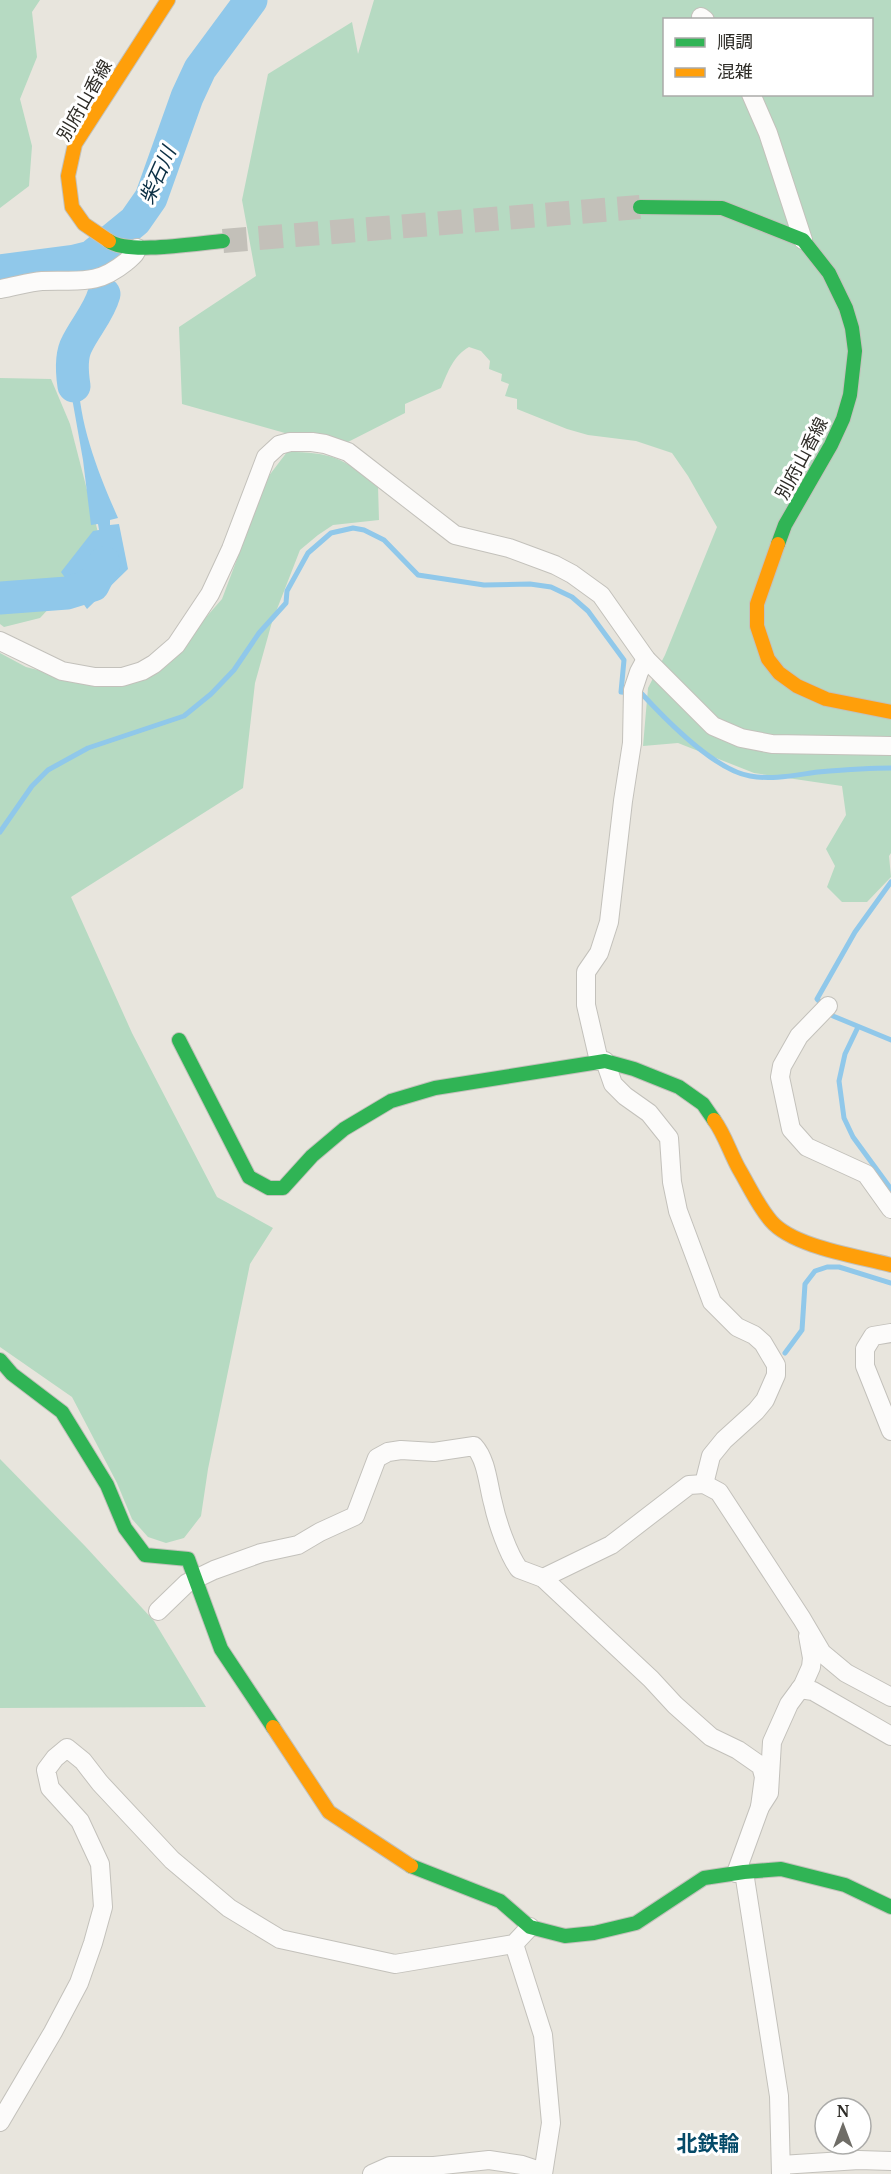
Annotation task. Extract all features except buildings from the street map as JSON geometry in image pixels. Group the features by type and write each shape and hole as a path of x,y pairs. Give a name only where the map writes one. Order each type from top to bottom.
{"street":[{"name":"別府山香線","path":"161,3 75,144 68,176 72,207 84,224 113,244 137,248 223,241"},
{"path":"752,96 768,133 803,240"},
{"path":"640,207 722,208 803,240"},
{"name":"別府山香線","path":"803,240 829,273 846,308 855,351 853,377 843,419 831,445 784,525 757,604 757,626 768,658 779,673 797,686 826,699 891,712"},
{"path":"0,290 40,281 80,281 106,276 136,253 137,248"},
{"path":"0,642 62,671 95,677 122,677 142,671 154,664 176,645 210,594 231,549 266,457 279,445 301,442 326,444 348,452 455,535 509,548 555,565 601,595 646,659 713,726 741,738 772,744 891,746"},
{"path":"646,659 633,690 632,743 609,922 599,953 586,972 586,1005 602,1061 613,1084 625,1096 649,1113 669,1138 672,1182 678,1211 712,1302 738,1327 754,1335 763,1343 776,1365 776,1375 765,1400 711,1456 704,1484"},
{"path":"828,1006 799,1036 782,1066 780,1077 791,1129 807,1147 866,1174 891,1209"},
{"path":"179,1040 249,1177 269,1188 283,1188 312,1156 344,1129 391,1101 435,1088 602,1061 634,1069 679,1087 703,1104 722,1131 738,1167 770,1220 778,1228 791,1237 809,1244 891,1265"},
{"path":"891,1333 873,1336 863,1355 865,1366 891,1431"},
{"path":"0,1360 12,1374 62,1412 106,1485 125,1528 145,1556 188,1559 222,1648 329,1812 411,1866 500,1901 530,1927 565,1936 594,1933 636,1923 704,1878 740,1872 781,1869 806,1874 845,1885 891,1907"},
{"path":"158,1611 187,1583 241,1560 298,1545 355,1516 377,1458 388,1452 402,1450 434,1452 470,1445 477,1448 481,1456 493,1505 516,1565 527,1573 543,1578 651,1679 675,1706 711,1737 738,1750 761,1766 764,1777 760,1807"},
{"path":"543,1578 611,1545 689,1485 704,1484 719,1492 822,1653 833,1664 891,1697"},
{"path":"808,1631 811,1667 789,1704 772,1743 769,1793 760,1807 740,1872 779,2096 781,2169 859,2160 891,2161"},
{"path":"800,1689 813,1691 891,1736"},
{"path":"0,2122 79,1983 103,1907 100,1864 80,1821 50,1788 46,1770 67,1748 83,1761 172,1860 229,1908 280,1940 396,1964 514,1944 530,1927"},
{"path":"372,2174 390,2166 429,2170 489,2160 522,2165 543,2173 551,2123 543,2035 514,1944"}],"green space":[{"path":"0,0 40,0 32,12 37,57 20,99 32,146 29,186 0,208"},
{"path":"374,0 891,0 891,853 889,856 891,877 867,902 842,902 827,887 835,866 826,849 846,815 842,786 754,773 678,743 643,746 648,688 665,655 717,527 672,453 636,441 588,435 517,409 517,399 505,396 509,384 501,381 502,374 489,369 490,361 481,351 469,347 455,360 441,388 405,404 405,413 346,443 292,435 182,404 179,327 256,276 242,200 268,74 352,22 358,54"},
{"path":"0,378 51,379 70,424 101,544 80,575 40,618 4,627 0,624"},
{"path":"287,452 315,453 336,458 366,476 378,486 379,520 333,525 300,550 272,622 255,683 243,788 71,897 132,1033 217,1197 273,1228 250,1264 208,1469 201,1516 184,1538 166,1543 148,1537 132,1519 117,1483 72,1397 0,1347 0,653 26,667 104,687 159,671 222,599 268,477"},
{"path":"0,1459 154,1621 206,1707 0,1708"}],"water":[{"path":"77,341 80,342 77,358 79,394 86,430 97,466 118,518 110,520 110,525 119,524 128,569 87,609 61,572 93,531 99,530 98,524 91,525 83,460 69,381 70,351"}],"waterway":[{"name":"柴石川","path":"0,271 91,257 135,221 151,198 187,97 200,69 251,0"},
{"path":"74,386 72,364 75,348 104,294"},
{"path":"0,832 32,786 48,770 88,748 184,716 211,694 234,670 259,633 286,603 287,591 308,553 331,533 353,528 364,530 384,540 418,575 484,585 530,584 551,587 572,597 588,611 624,660 621,692 642,694 692,743 736,772 750,776 776,777 827,771 891,768"},
{"path":"0,598 67,593 93,585 104,563"},
{"path":"891,882 855,932 817,999 833,1016 891,1040"},
{"path":"858,1027 845,1054 839,1081 844,1118 853,1137 891,1189"},
{"path":"785,1353 802,1330 805,1284 815,1271 827,1267 839,1267 891,1283"}],"tunnel":[{"path":"223,241 640,207"}],"traffic: fast":[{"path":"640,207 722,208 803,240 829,273 846,308 855,351 850,395 843,419 831,445 785,525 778,544"},
{"path":"109,241 118,245 147,248 223,241"},
{"path":"179,1040 249,1177 269,1188 283,1188 312,1156 344,1129 391,1101 435,1088 605,1061 634,1069 679,1087 703,1104 714,1120"},
{"path":"0,1360 12,1374 62,1412 107,1485 125,1528 145,1555 188,1559 221,1649 273,1727"},
{"path":"411,1866 500,1901 530,1927 565,1936 594,1933 636,1923 704,1878 744,1872 781,1869 845,1885 891,1907"}],"traffic: slow":[{"path":"109,241 84,224 72,207 68,176 75,144 168,0"},
{"path":"778,544 757,604 757,626 768,659 779,673 797,686 826,699 891,712"},
{"path":"714,1120 758,1202 771,1221 781,1230 810,1244 891,1265"},
{"path":"273,1727 329,1812 411,1866"}],"district":[{"name":"北鉄輪","path":"708,2143"}]}
